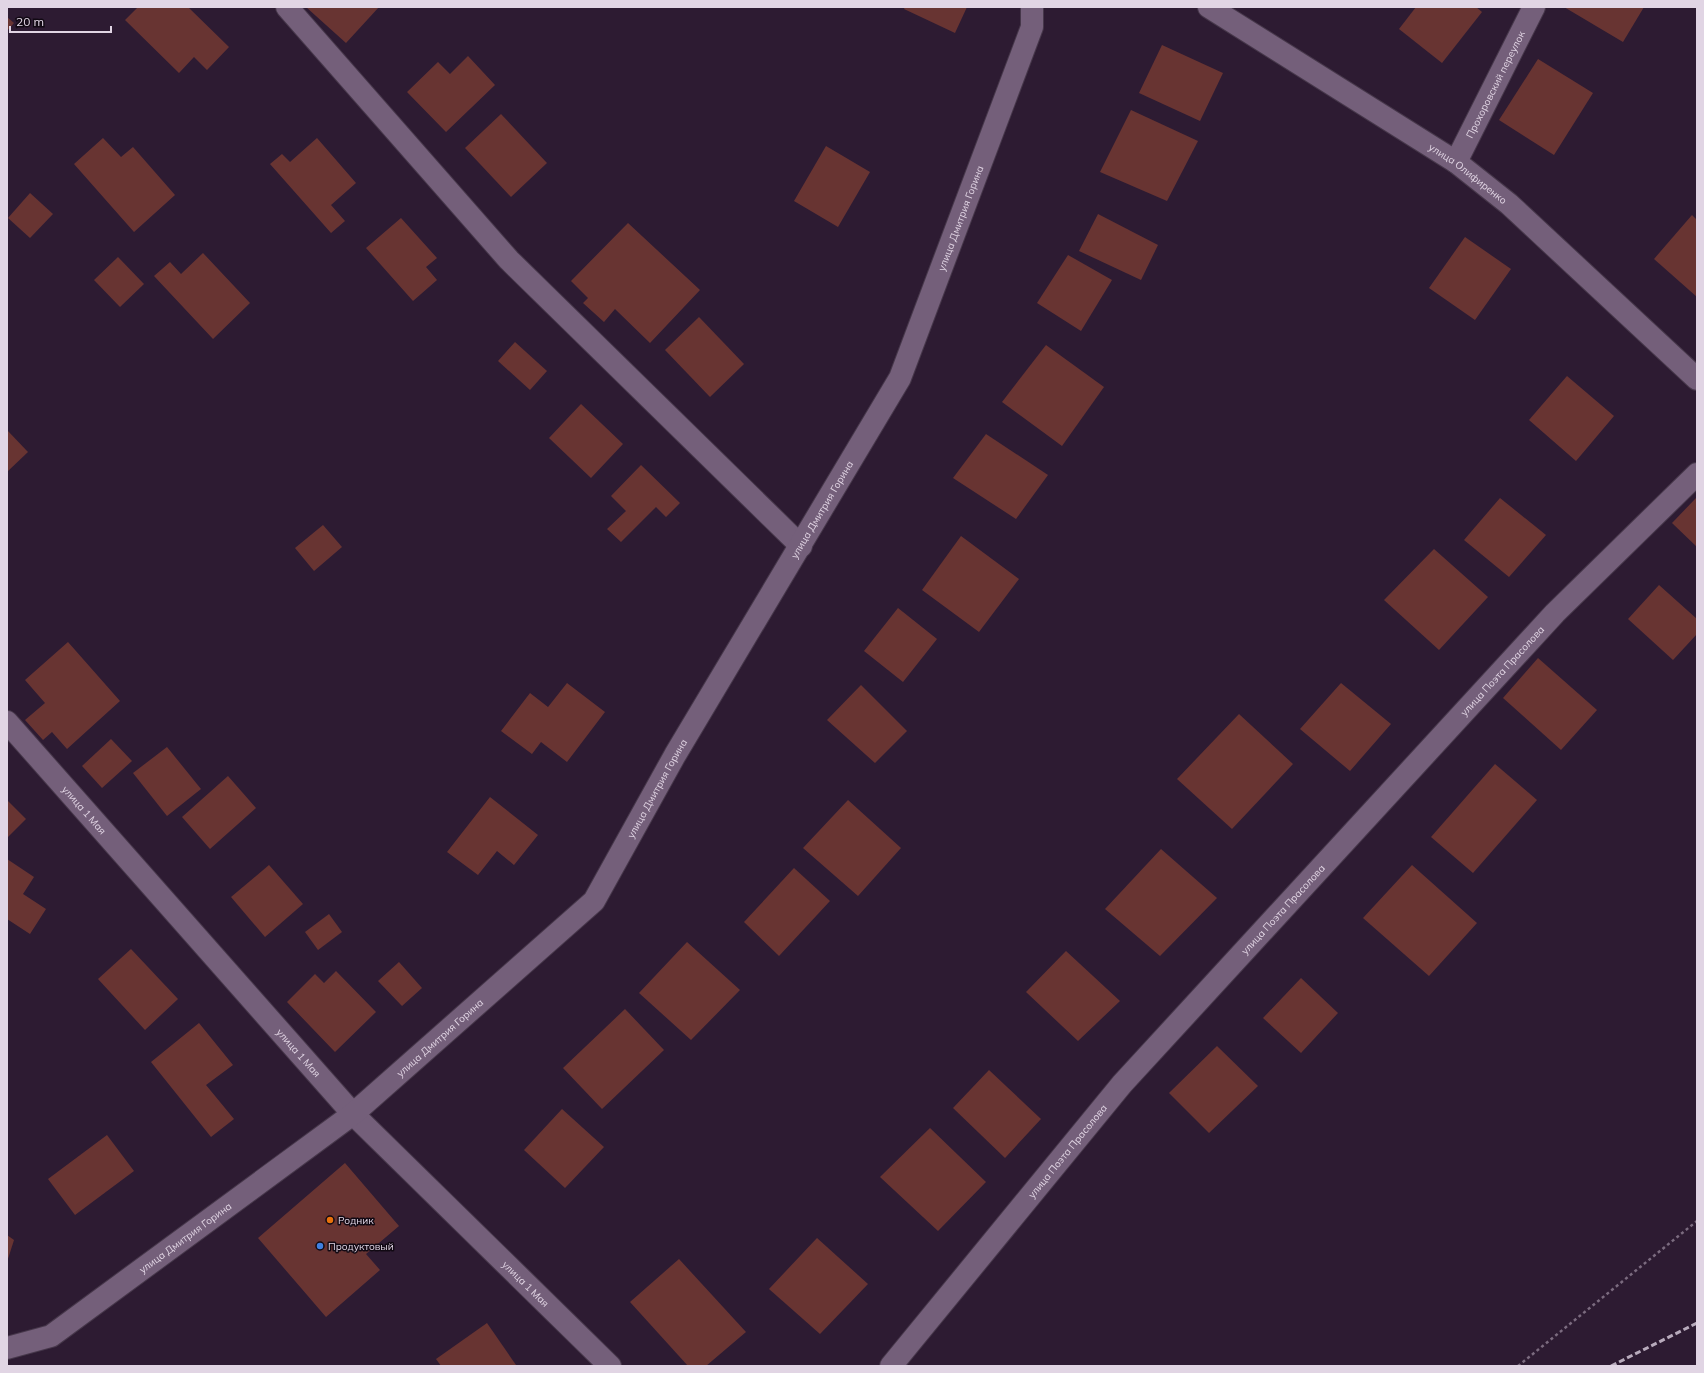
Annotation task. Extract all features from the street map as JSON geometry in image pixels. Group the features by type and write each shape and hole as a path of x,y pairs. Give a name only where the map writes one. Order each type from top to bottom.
{"street":[{"path":"287,7 509,260 801,546"},
{"name":"улица Дмитрия Горина","path":"7,1348 51,1336 353,1114 594,901 675,755 900,378 1032,27 1032,7"},
{"name":"улица Олифиренко","path":"1209,7 1456,162 1509,204 1697,379"},
{"name":"Прохоровский переулок","path":"1456,162 1534,7"},
{"name":"улица Поэта Прасолова","path":"891,1366 1122,1084 1555,613 1697,474"},
{"name":"улица 1 Мая","path":"7,722 353,1114 610,1366"}],"path":[{"path":"1518,1366 1697,1221"}],"building":[{"path":"138,7 188,7 229,47 207,70 194,57 179,73 125,20"},
{"path":"306,7 379,7 346,43"},
{"path":"905,7 967,7 955,33 904,9"},
{"path":"1416,7 1476,7 1482,12 1442,63 1399,29"},
{"path":"1564,7 1644,7 1623,42"},
{"path":"7,17 14,23 7,31"},
{"path":"1162,45 1223,73 1200,121 1139,93"},
{"path":"468,56 495,85 446,132 407,92 438,62 450,74"},
{"path":"1538,59 1593,93 1554,155 1499,120"},
{"path":"1131,110 1198,141 1167,201 1100,172"},
{"path":"501,114 547,163 511,197 465,148"},
{"path":"103,138 121,157 133,147 175,195 134,232 74,164"},
{"path":"317,138 356,183 331,205 345,221 331,233 270,164 282,154 290,162"},
{"path":"826,146 870,172 838,227 794,201"},
{"path":"30,193 53,214 30,238 8,218"},
{"path":"1098,214 1158,245 1141,280 1079,251"},
{"path":"1692,215 1697,220 1697,297 1654,259"},
{"path":"401,218 437,258 426,267 437,280 413,301 366,248"},
{"path":"628,223 700,290 650,343 615,309 604,322 583,303 588,298 571,281"},
{"path":"1465,237 1511,269 1475,320 1429,288"},
{"path":"203,253 250,303 213,339 154,276 170,262 181,274"},
{"path":"1068,255 1112,280 1081,331 1037,303"},
{"path":"118,257 144,284 120,307 94,280"},
{"path":"699,317 744,364 710,397 665,350"},
{"path":"515,342 547,371 530,390 498,361"},
{"path":"1046,345 1104,387 1062,446 1002,402"},
{"path":"1567,376 1614,416 1576,461 1529,420"},
{"path":"581,404 623,444 591,478 549,438"},
{"path":"7,430 28,452 7,472"},
{"path":"986,434 1048,475 1016,519 953,478"},
{"path":"641,465 680,503 666,517 656,507 621,542 607,529 626,511 611,496"},
{"path":"1697,497 1697,547 1672,523"},
{"path":"1500,498 1546,535 1509,577 1464,540"},
{"path":"323,525 342,547 314,571 295,548"},
{"path":"961,536 1019,579 979,632 922,590"},
{"path":"1434,549 1488,597 1439,650 1384,600"},
{"path":"1659,585 1697,619 1697,634 1673,660 1628,619"},
{"path":"898,608 937,639 903,682 864,651"},
{"path":"68,642 120,701 67,749 52,732 43,740 25,720 45,703 25,680"},
{"path":"1538,658 1597,710 1561,750 1503,698"},
{"path":"567,683 605,712 567,762 541,742 532,754 501,731 530,693 548,707"},
{"path":"1341,683 1391,724 1350,771 1300,729"},
{"path":"861,685 907,731 875,763 827,720"},
{"path":"1239,714 1293,764 1232,829 1177,779"},
{"path":"111,739 132,761 102,788 82,766"},
{"path":"167,747 201,789 167,816 133,773"},
{"path":"1495,764 1537,800 1473,873 1431,837"},
{"path":"228,776 256,808 210,849 182,817"},
{"path":"490,797 538,835 514,865 497,851 478,875 447,852"},
{"path":"7,800 26,819 7,838"},
{"path":"848,800 901,848 858,896 803,848"},
{"path":"1161,849 1217,898 1160,956 1105,909"},
{"path":"7,859 34,877 23,894 46,909 30,934 7,919"},
{"path":"269,865 303,904 265,937 231,897"},
{"path":"1412,865 1477,923 1429,976 1363,918"},
{"path":"794,868 830,901 779,956 744,922"},
{"path":"329,914 342,932 318,950 305,932"},
{"path":"687,942 740,990 691,1040 639,993"},
{"path":"131,949 178,999 145,1030 98,979"},
{"path":"1066,951 1120,1001 1078,1041 1026,992"},
{"path":"399,962 422,988 402,1006 378,981"},
{"path":"336,971 376,1012 335,1052 287,1002 315,974 324,983"},
{"path":"1301,978 1338,1013 1301,1053 1263,1018"},
{"path":"625,1009 664,1050 602,1109 563,1068"},
{"path":"199,1023 233,1065 206,1085 234,1119 211,1137 151,1062"},
{"path":"1217,1046 1258,1086 1209,1133 1169,1093"},
{"path":"989,1070 1041,1119 1005,1158 953,1108"},
{"path":"562,1109 604,1147 565,1188 524,1150"},
{"path":"930,1128 986,1182 938,1231 880,1177"},
{"path":"107,1135 134,1171 75,1215 48,1179"},
{"name":"Продуктовый","path":"345,1163 399,1226 366,1254 380,1270 326,1317 258,1238"},
{"path":"7,1235 14,1240 7,1262"},
{"path":"817,1238 868,1284 820,1334 769,1289"},
{"path":"679,1259 746,1332 706,1366 688,1366 630,1302"},
{"path":"487,1323 516,1365 441,1366 436,1359"}],"railway":[{"path":"1611,1366 1697,1323"}],"place":[{"name":"Родник","path":"330,1220"},
{"name":"Продуктовый","path":"320,1246"}]}
